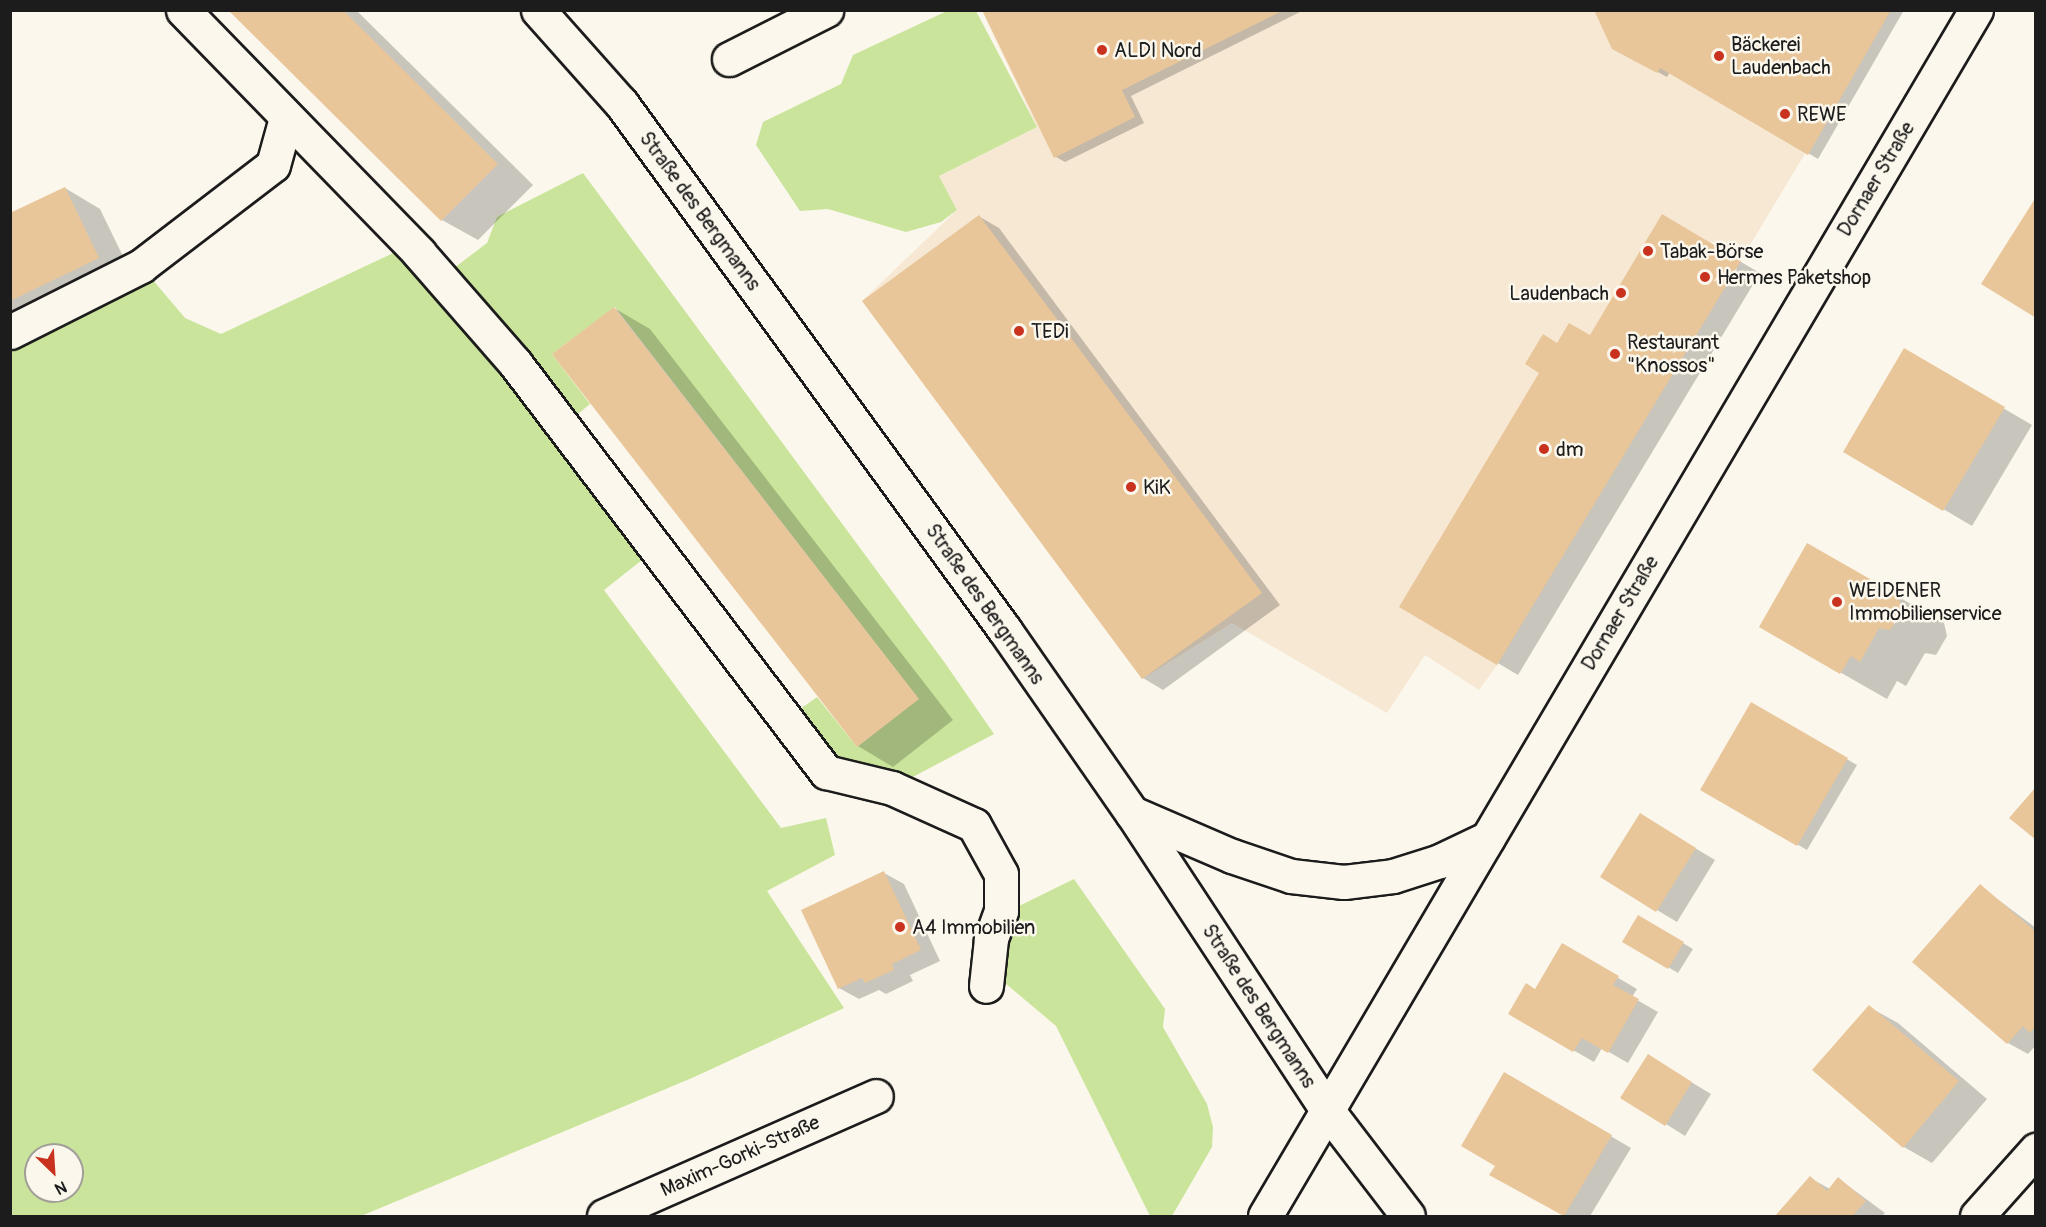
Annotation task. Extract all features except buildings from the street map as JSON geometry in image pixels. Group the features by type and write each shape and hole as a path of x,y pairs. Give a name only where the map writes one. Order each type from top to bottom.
{"street":[{"path":"183,10 419,253 515,363 826,772 892,788 974,825 1001,873 1001,911 991,939 987,986"},
{"name":"Straße des Bergmanns","path":"537,10 621,104 686,190 1004,629 1132,813 1327,1110 1408,1216"},
{"path":"729,59 826,10"},
{"name":"Dornaer Straße","path":"1265,1216 1976,10"},
{"path":"10,332 141,266 273,165 286,118"},
{"path":"1132,813 1232,856 1291,876 1344,882 1393,876 1440,861 1488,837"},
{"name":"Maxim-Gorki-Straße","path":"604,1216 876,1096"},
{"path":"1977,1216 2036,1150"}],"shaded area":[{"path":"982,11 1891,11 1497,665 1479,690 1425,655 1387,713 1232,623 1142,679 862,301 957,210 939,176 1037,127"}],"green space":[{"path":"947,11 976,11 1037,127 939,176 957,210 941,222 906,232 828,209 800,211 756,145 763,122 841,84 853,55"},
{"path":"583,173 945,663 994,734 892,788 864,781 786,719 817,697 857,747 918,698 615,307 552,354 590,404 573,418 454,268 487,243 497,217"},
{"path":"404,248 491,353 642,560 604,590 781,828 826,818 835,855 767,891 844,1008 692,1078 361,1216 11,1216 11,331 141,266 185,318 221,334"},
{"path":"1074,879 1165,1009 1163,1027 1207,1104 1213,1127 1212,1147 1172,1216 1150,1216 1056,1026 1005,983 1003,914"}],"place":[{"name":"ALDI Nord","path":"1102,50"},
{"name":"Bäckerei Laudenbach","path":"1719,56"},
{"name":"REWE","path":"1785,114"},
{"name":"Tabak-Börse","path":"1648,251"},
{"name":"Hermes Paketshop","path":"1705,277"},
{"name":"Laudenbach","path":"1621,293"},
{"name":"TEDi","path":"1019,331"},
{"name":"Restaurant \"Knossos\"","path":"1615,354"},
{"name":"dm","path":"1544,449"},
{"name":"KiK","path":"1131,487"},
{"name":"WEIDENER Immobilienservice","path":"1837,602"},
{"name":"A4 Immobilien","path":"900,927"}]}
